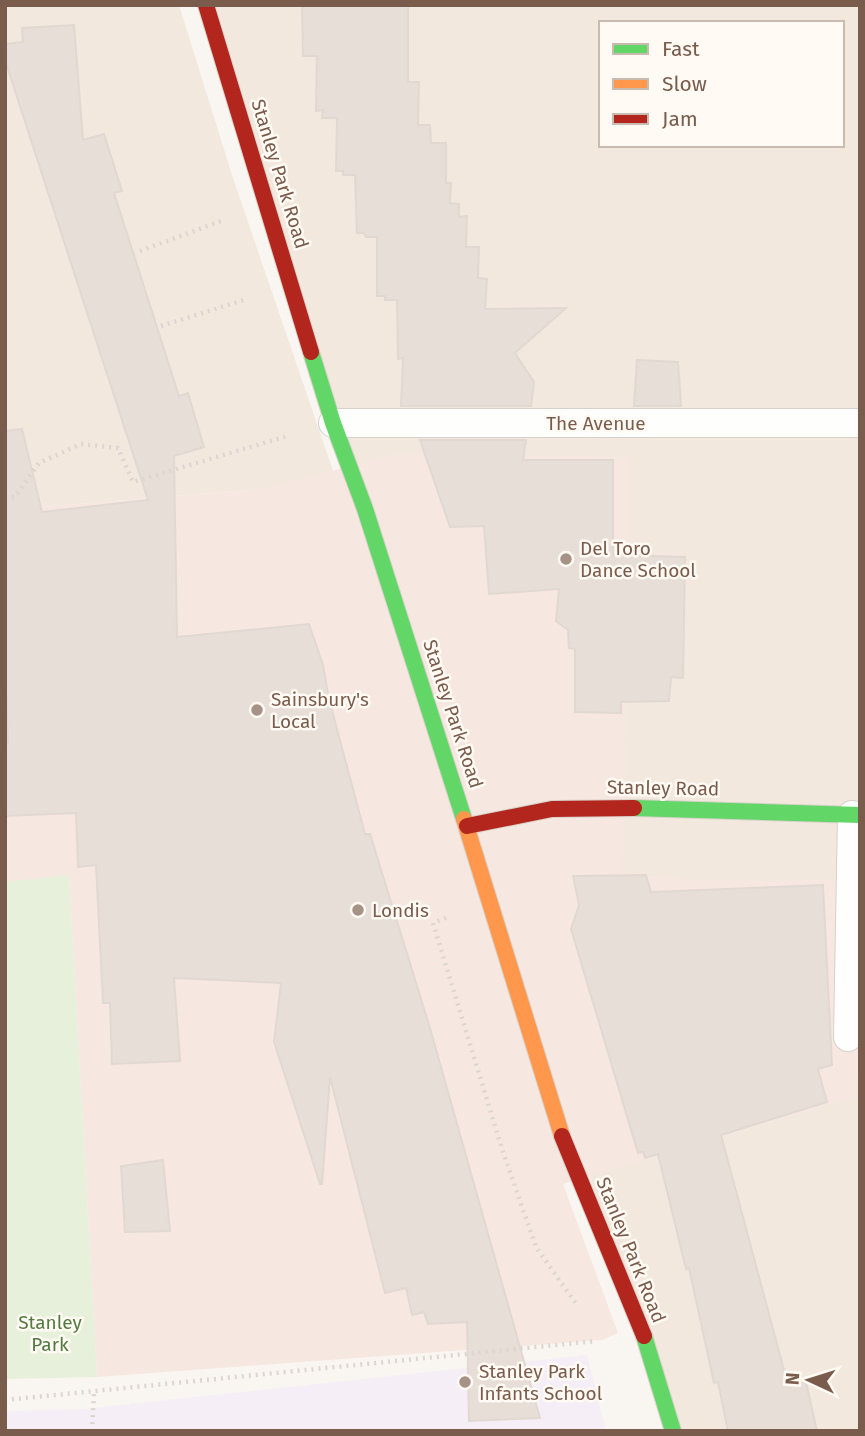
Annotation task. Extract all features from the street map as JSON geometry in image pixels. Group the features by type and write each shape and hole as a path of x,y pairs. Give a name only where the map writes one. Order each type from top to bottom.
{"street":[{"name":"Stanley Park Road","path":"206,5 293,284 333,423 365,509 467,826 563,1138 643,1332 673,1431"},
{"name":"Stanley Road","path":"467,826 552,809 648,808 856,815"}],"lane":[{"name":"The Avenue","path":"333,423 860,423"},
{"path":"848,1037 856,815"}],"path":[{"path":"140,251 266,204"},
{"path":"161,326 293,284"},
{"path":"5,498 15,497 39,463 81,444 118,449 133,481 333,423"},
{"path":"447,918 433,923 523,1211 536,1247 580,1309"},
{"path":"5,1400 602,1340 594,1330"},
{"path":"92,1431 94,1392"}],"shaded area":[{"path":"5,5 179,5 232,175 333,471 270,488 5,510"},
{"path":"206,5 860,5 860,1431 673,1431"},
{"path":"393,454 630,457 623,873 681,879 860,881 856,1097 563,1184 618,1333 602,1340 97,1377 69,876 5,882 5,510 270,488"},
{"name":"Stanley Park Infants School","path":"587,1355 606,1431 5,1431 5,1411 83,1409"}],"green space":[{"name":"Stanley Park","path":"69,875 97,1377 5,1379 5,882"}],"building":[{"path":"302,5 408,5 408,82 419,82 418,125 430,125 431,143 446,143 446,183 451,183 450,203 459,204 459,217 467,216 466,247 479,247 478,278 487,279 485,309 566,308 515,353 534,382 531,406 401,406 403,358 398,359 397,300 385,300 385,296 377,296 377,237 366,237 364,233 357,233 355,175 343,175 343,171 336,171 337,118 322,118 323,110 316,111 317,56 303,56"},
{"path":"74,25 83,140 104,134 122,191 114,193 179,396 188,393 204,447 174,456 177,637 309,624 323,665 329,699 365,834 370,834 430,1028 540,1418 469,1421 467,1322 428,1324 424,1312 412,1315 406,1288 385,1293 330,1077 320,1184 274,1042 281,983 174,978 180,1061 112,1064 110,1003 103,1003 96,865 78,867 76,813 5,816 5,744 8,744 5,659 5,431 22,429 42,512 148,500 5,60 5,44 23,42 22,28"},
{"path":"637,360 678,362 681,406 634,406"},
{"path":"420,440 526,440 523,460 613,460 613,555 685,557 683,678 671,677 669,701 621,702 621,713 575,712 575,649 569,648 568,630 556,621 559,589 489,594 484,526 450,527"},
{"path":"646,875 651,892 823,885 832,1065 818,1069 827,1102 721,1135 788,1385 806,1382 817,1431 728,1431 718,1382 714,1383 689,1268 686,1269 658,1154 645,1158 643,1152 638,1153 571,929 579,905 573,876"},
{"path":"163,1160 170,1231 125,1232 121,1166"}],"traffic: fast":[{"path":"311,352 333,423 365,509 464,819"},
{"path":"634,808 860,815"},
{"path":"644,1336 673,1431"}],"traffic: slow":[{"path":"464,819 562,1136"}],"traffic: jam":[{"path":"206,5 311,352"},
{"path":"467,826 552,809 634,808"},
{"path":"562,1136 644,1336"}],"place":[{"name":"Del Toro Dance School","path":"566,559"},
{"name":"Sainsbury's Local","path":"257,710"},
{"name":"Londis","path":"358,910"},
{"name":"Stanley Park Infants School","path":"465,1382"}]}
